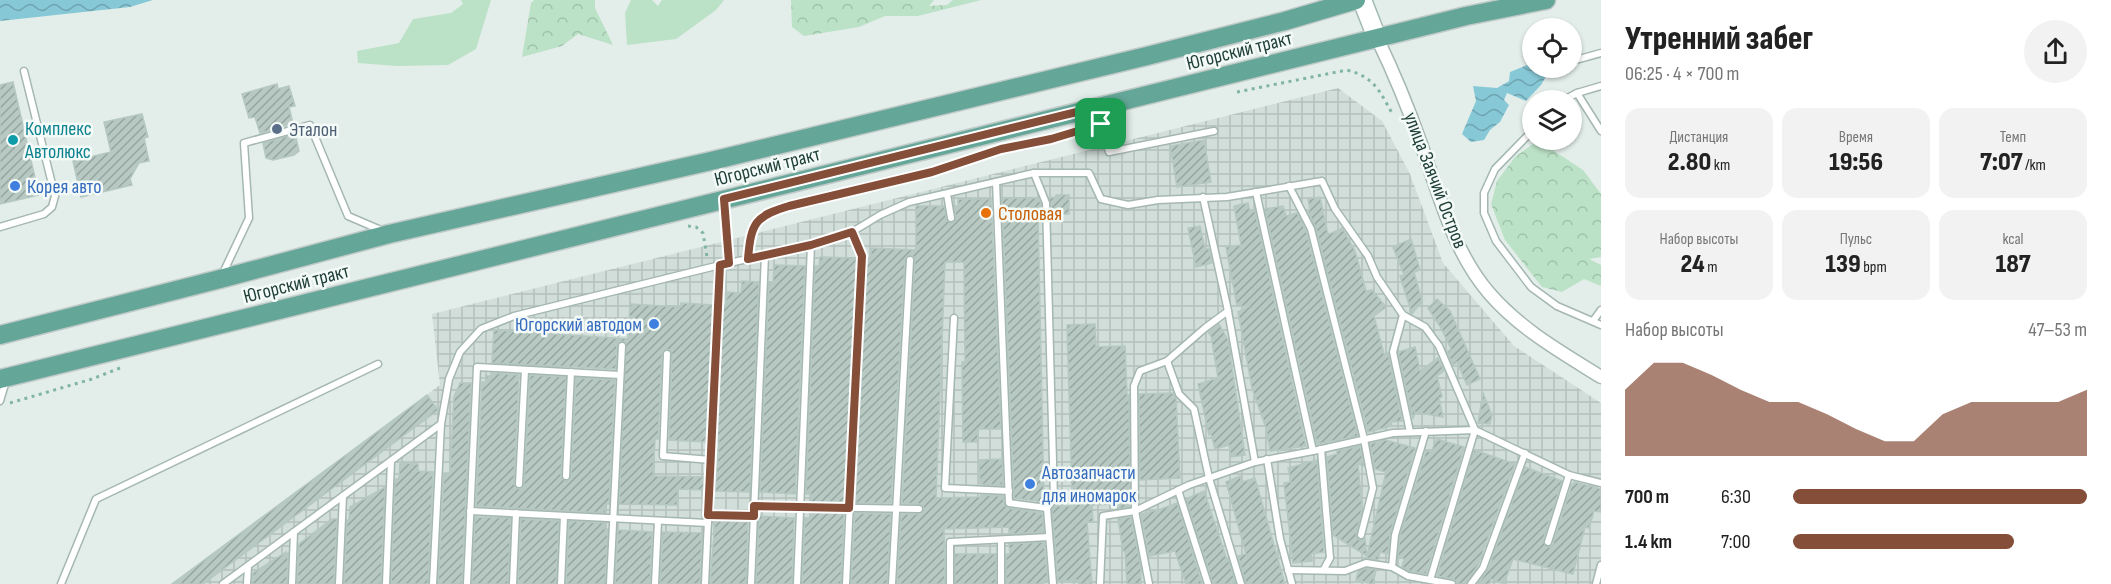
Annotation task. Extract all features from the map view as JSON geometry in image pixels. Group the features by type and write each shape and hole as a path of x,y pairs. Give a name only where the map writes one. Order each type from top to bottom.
{"main road":[{"name":"Югорский тракт","path":"0,335 389,234 711,160 1136,58 1285,21 1356,0"},
{"name":"улица Заячий Остров","path":"1362,0 1377,38"},
{"name":"Югорский тракт","path":"4,378 724,199 1099,116 1377,38 1466,16 1546,0"}],"street":[{"name":"улица Заячий Остров","path":"1377,38 1399,85 1445,214 1466,260 1488,292 1525,330 1601,377"}],"lane":[{"path":"1582,58 1601,53"},
{"path":"0,227 44,214 52,207 55,196 24,71"},
{"path":"1582,92 1601,87"},
{"path":"1582,101 1601,131"},
{"path":"1099,116 1109,152 1214,130"},
{"path":"220,279 249,218 244,143 310,125 348,216 389,234"},
{"path":"1522,141 1495,169 1484,194 1484,213 1496,241 1531,288 1557,306 1601,325"},
{"path":"1034,173 1046,203 1054,499 1047,508 1053,584"},
{"path":"433,584 441,424 449,379 460,352 480,329 514,316 811,245 852,232 880,214 909,202 1034,173 1089,173 1101,199 1128,205 1158,200 1227,196 1322,181 1335,209 1368,256 1377,277 1403,315 1425,327 1439,345 1475,430 1430,580"},
{"path":"996,182 1009,503 1047,508"},
{"path":"1289,186 1311,229 1364,439 1373,488 1361,535"},
{"path":"1256,192 1313,451"},
{"path":"947,194 951,218"},
{"path":"1203,197 1228,311 1254,462"},
{"path":"724,199 729,263"},
{"path":"846,584 862,256 852,232"},
{"path":"797,584 811,245"},
{"path":"751,584 765,255"},
{"path":"891,584 910,260"},
{"path":"705,584 720,265"},
{"path":"1593,321 1601,310"},
{"path":"1149,584 1135,511 1134,386 1140,371 1167,361 1228,311"},
{"path":"1403,315 1393,352 1410,432"},
{"path":"954,318 945,488 1009,491"},
{"path":"610,584 622,345"},
{"path":"667,354 663,456 711,460"},
{"path":"1167,361 1179,394 1194,409 1209,478 1241,584"},
{"path":"61,584 96,499 378,364"},
{"path":"466,584 477,367 620,375"},
{"path":"519,484 525,370"},
{"path":"566,476 571,372"},
{"path":"0,401 4,378"},
{"path":"223,584 441,424"},
{"path":"1100,584 1103,516 1135,511 1179,490 1254,462 1393,433 1475,430 1569,475 1601,483"},
{"path":"1392,567 1395,536 1426,431"},
{"path":"1321,449 1330,558 1324,569"},
{"path":"1471,584 1483,568 1524,453"},
{"path":"1267,459 1280,539 1292,584"},
{"path":"386,584 391,461"},
{"path":"1548,542 1569,475"},
{"path":"1179,490 1208,584"},
{"path":"339,584 343,496"},
{"path":"754,506 919,509"},
{"path":"470,511 708,523"},
{"path":"513,584 516,513"},
{"path":"708,515 754,516"},
{"path":"561,584 564,516"},
{"path":"655,584 658,521"},
{"path":"292,584 294,532"},
{"path":"950,584 950,542 1049,537"},
{"path":"1001,540 1001,584"},
{"path":"1288,570 1345,571 1366,563 1392,567 1408,576 1452,584"},
{"path":"1596,584 1601,565"},
{"path":"247,584 248,566"}],"path":[{"path":"1236,92 1347,70 1372,80 1392,113"},
{"path":"1011,147 1051,139 1099,116"},
{"path":"748,259 753,230 759,219 766,213 932,172 1001,149"}],"shaded area":[{"path":"1338,88 1382,121 1410,174 1443,263 1514,346 1601,403 1601,489 1599,489 1594,511 1601,512 1601,584 172,584 440,385 432,314"}],"green space":[{"path":"461,0 491,0 476,49 448,65 397,66 358,63 357,51 399,43 413,19 451,13 463,4"},
{"path":"534,0 595,0 595,8 613,45 578,34 562,46 522,57 531,3"},
{"path":"631,0 652,0 658,6 662,0 724,0 716,10 676,39 627,45 625,13"},
{"path":"791,0 934,0 929,6 947,5 953,0 981,0 918,16 885,16 859,27 804,36 792,27"},
{"path":"1525,150 1553,150 1583,170 1601,194 1601,257 1589,259 1601,265 1601,286 1584,279 1562,292 1542,287 1505,240 1491,204 1497,181 1515,157"}],"water":[{"path":"0,0 153,0 130,7 0,21"},
{"path":"1522,67 1522,78 1545,78 1536,90 1522,90 1522,99 1507,93 1504,100 1509,105 1500,122 1490,130 1484,140 1471,142 1462,134 1476,101 1473,86 1497,88 1509,81 1510,72"}],"building":[{"name":"Комплекс Автолюкс","path":"13,82 39,195 0,204 0,85"},
{"path":"277,84 278,89 289,86 295,106 289,107 293,124 260,133 255,117 249,118 242,94"},
{"path":"142,114 148,137 144,138 149,161 139,163 130,179 132,185 81,197 73,161 111,152 104,122"},
{"path":"295,134 299,151 294,155 273,160 266,158 263,143"},
{"path":"1204,140 1211,182 1177,187 1170,146"},
{"path":"1056,195 1069,195 1069,214 1052,214 1049,198 1056,197"},
{"path":"1320,197 1328,235 1342,228 1355,251 1366,291 1372,290 1386,307 1374,316 1384,354 1388,353 1402,421 1391,422 1392,426 1368,432 1316,228 1308,211 1310,210 1308,199"},
{"path":"1002,198 1038,198 1041,204 1041,214 1038,214 1044,502 1014,498"},
{"path":"958,199 991,199 1001,429 978,429 978,442 963,442 964,262 945,262 936,498 1003,496 1007,508 1042,513 1044,532 1009,534 1009,527 944,529 945,584 897,584 901,514 919,514 924,510 920,504 902,503 915,260 910,255 905,260 891,503 855,503 867,258 871,258 871,248 916,250 916,206 944,206 947,221 952,223 956,219 954,206 958,206"},
{"path":"1248,203 1250,212 1255,211 1306,446 1270,451 1266,428 1252,388 1238,312 1248,307 1237,306 1226,247 1241,245 1234,206"},
{"path":"1283,206 1286,216 1297,213 1306,231 1358,436 1317,444 1265,209"},
{"path":"1200,226 1205,249 1209,249 1212,263 1196,267 1188,228"},
{"path":"1411,239 1420,270 1414,272 1422,301 1412,314 1400,276 1404,275 1393,247"},
{"path":"820,257 857,258 845,502 811,502 811,494 806,494 815,266 819,266"},
{"path":"774,265 805,266 795,494 760,492 769,283 773,283"},
{"path":"742,281 759,282 750,492 715,491 719,442 717,442 723,305 726,306 727,292 741,293"},
{"path":"1437,299 1450,311 1480,379 1467,385 1457,362 1453,365 1447,352 1451,349 1428,308"},
{"path":"681,303 713,305 706,442 669,440 672,354 670,350 665,349 662,354 658,439 655,439 653,476 705,477 704,490 678,489 677,505 619,504 626,343 622,341 617,344 616,369 492,363 494,330 628,339 630,304 681,307"},
{"path":"1095,324 1096,347 1125,346 1127,395 1129,395 1130,507 1117,509 1116,504 1092,505 1093,522 1087,522 1092,584 1079,584 1078,580 1058,581 1052,510 1055,506 1071,506 1072,495 1067,325"},
{"path":"1219,324 1228,340 1245,455 1231,457 1229,445 1215,449 1211,434 1209,435 1198,384 1218,378 1211,336 1208,332"},
{"path":"1415,347 1420,371 1438,358 1444,371 1437,376 1442,397 1439,398 1443,417 1415,412 1413,419 1398,352"},
{"path":"491,373 519,375 514,484 518,489 524,484 530,375 566,377 561,476 565,481 571,476 576,378 615,380 609,504 606,504 605,513 476,506 482,382 486,382 486,376 491,376"},
{"path":"460,383 471,383 462,584 438,584 444,473 450,473 454,397"},
{"path":"1173,393 1176,398 1180,478 1140,480 1139,394"},
{"path":"1483,393 1492,415 1490,424 1478,423"},
{"path":"427,395 438,410 203,584 172,584"},
{"path":"1437,439 1464,447 1426,574 1402,567 1404,559 1398,557 1400,536 1426,451 1431,452"},
{"path":"1385,440 1415,448 1390,534 1388,554 1380,552 1378,560 1367,558 1386,472 1375,469 1370,444"},
{"path":"1360,446 1364,466 1358,464 1362,508 1356,536 1360,540 1365,538 1367,556 1333,535 1327,457 1337,454 1337,451"},
{"path":"1474,450 1515,464 1478,565 1466,584 1457,584 1454,579 1437,576"},
{"path":"1002,459 1003,485 980,484 979,460"},
{"path":"1317,460 1324,552 1311,554 1312,561 1293,563 1284,483 1291,482 1288,468"},
{"path":"400,463 418,464 418,471 433,472 428,584 391,584 395,480 399,478"},
{"path":"1525,467 1562,481 1543,540 1546,547 1553,544 1574,482 1601,489 1601,512 1594,511 1589,528 1585,527 1573,574 1513,559 1504,584 1491,579 1489,584 1478,584 1488,570"},
{"path":"1240,476 1242,482 1255,478 1285,584 1246,584 1238,556 1246,554 1226,482"},
{"path":"385,487 381,584 344,584 347,520 349,520 350,507"},
{"path":"1204,491 1236,584 1213,584 1186,499"},
{"path":"1177,503 1202,584 1186,584 1175,551 1149,556 1141,514"},
{"path":"810,512 844,513 841,584 802,584 805,518 810,518"},
{"path":"855,513 891,514 887,584 851,584"},
{"path":"759,516 794,518 792,584 756,584"},
{"path":"475,517 511,518 508,584 472,584"},
{"path":"1131,517 1141,568 1141,584 1127,584 1125,551 1123,551 1118,519"},
{"path":"332,519 337,519 334,584 297,584 299,544"},
{"path":"521,519 559,521 556,584 518,584"},
{"path":"569,521 605,523 605,529 608,529 605,584 566,584"},
{"path":"715,521 748,522 746,584 710,584"},
{"path":"618,530 652,532 650,584 615,584"},
{"path":"663,532 702,533 700,584 660,584"},
{"path":"1044,542 1048,582 1006,584 1006,554 1010,554 1009,544"},
{"path":"286,552 286,555 288,553 287,584 252,584 253,573"},
{"path":"955,554 996,554 996,584 955,584"},
{"path":"1367,568 1376,570 1373,584 1356,580 1358,572"}],"place":[{"name":"Эталон","path":"277,129"},
{"name":"Комплекс Автолюкс","path":"13,140"},
{"name":"Корея авто","path":"15,186"},
{"name":"Столовая","path":"986,213"},
{"name":"Югорский автодом","path":"654,324"},
{"name":"Автозапчасти для иномарок","path":"1030,484"}],"route":[{"path":"1097,107 1101,124 1051,139 1001,149 932,172 789,206 766,213 759,219 749,241 748,259 811,245 852,232 862,256 849,508 754,506 754,516 708,515 720,265 729,263 724,199 1097,107"}]}
